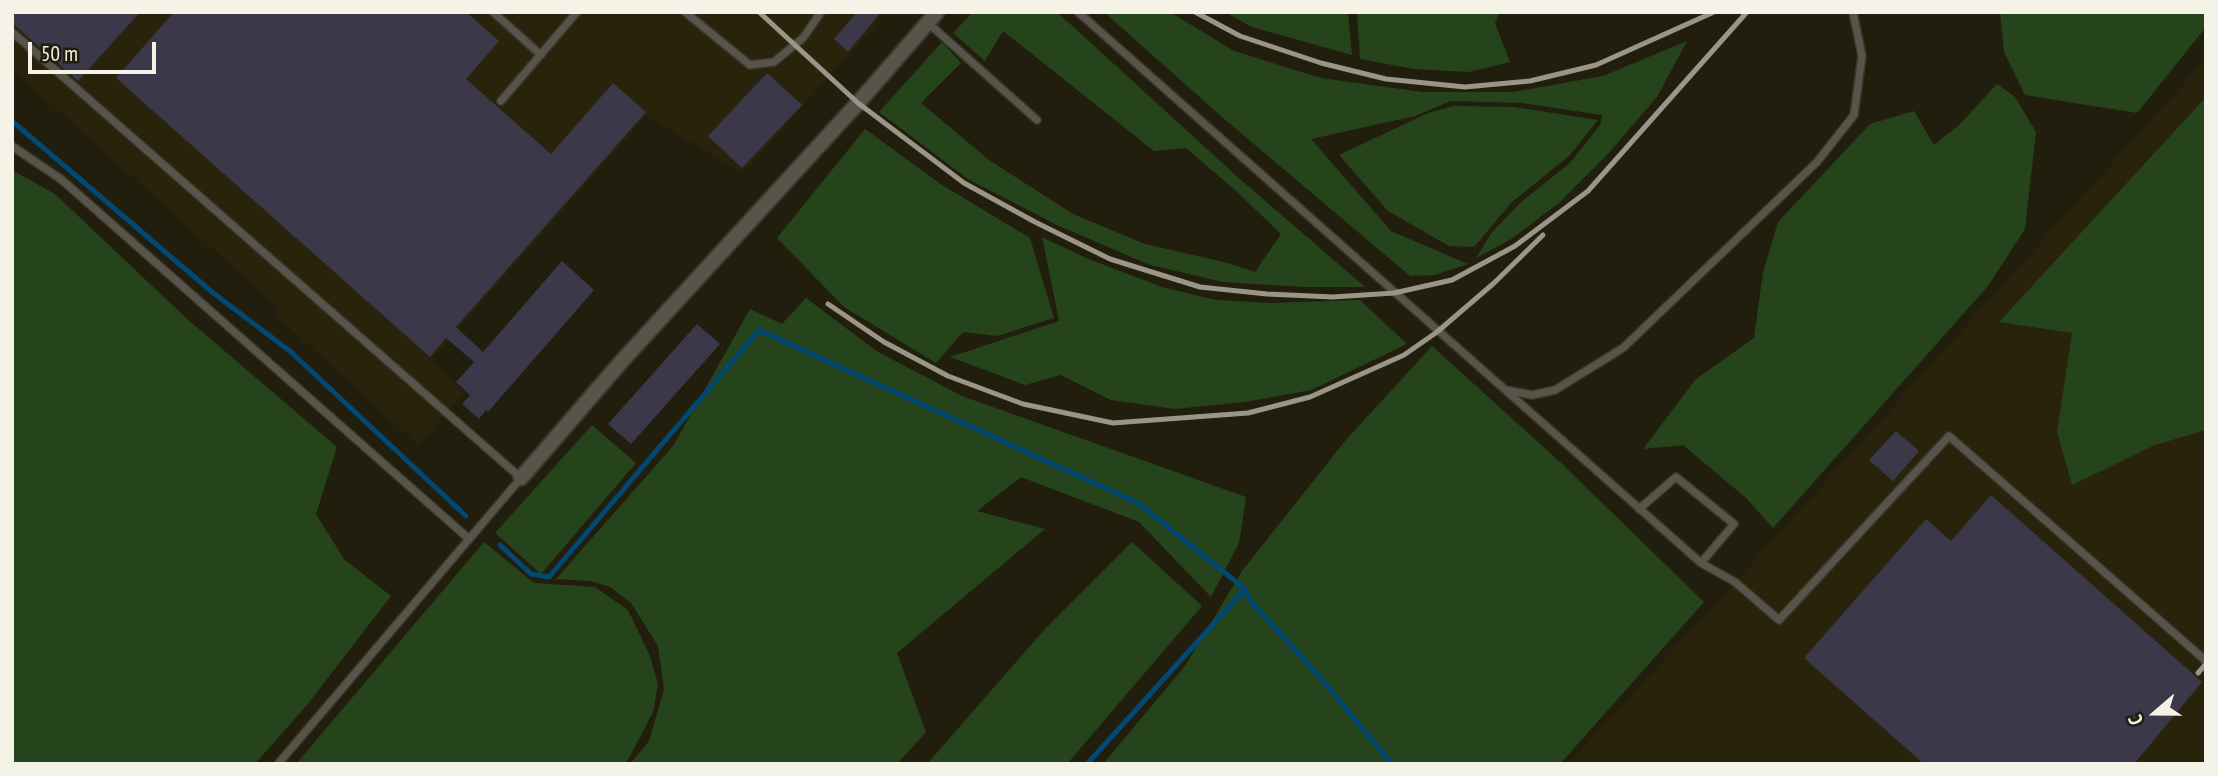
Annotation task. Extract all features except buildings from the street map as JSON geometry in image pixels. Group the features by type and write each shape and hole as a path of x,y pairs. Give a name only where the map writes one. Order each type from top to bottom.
{"street":[{"path":"521,478 621,362 858,103 932,18"}],"lane":[{"path":"493,12 541,55"},
{"path":"501,102 577,12"},
{"path":"685,12 750,65 774,62 789,51 803,38 821,12"},
{"path":"1078,12 1700,563 1735,582 1779,620 1950,436 2206,661"},
{"path":"1505,390 1532,395 1555,390 1623,348 1817,162 1854,116 1862,56 1853,12"},
{"path":"932,18 1037,120"},
{"path":"12,32 521,478 278,764"},
{"path":"12,146 62,180 468,538"},
{"path":"1639,509 1676,477 1734,524 1700,563"}],"shaded area":[{"path":"12,12 887,12 743,173 646,116 431,360 465,392 418,445 276,315 279,308 12,69"},
{"path":"2206,59 2206,764 1568,764 1713,607"}],"green space":[{"path":"973,12 1057,12 1241,180 1365,287 1304,287 1223,282 1150,265 1057,225 968,179 879,112 942,42 961,63 921,103 989,160 1073,214 1145,244 1255,272 1281,234 1186,148 1154,151 1003,31 985,61 953,33"},
{"path":"1104,12 1170,12 1234,51 1321,78 1422,92 1513,92 1603,76 1687,41 1657,97 1607,155 1560,202 1513,238 1476,258 1492,232 1521,202 1570,163 1600,125 1602,115 1522,103 1451,101 1415,116 1311,139 1391,231 1468,264 1435,275 1410,276 1222,117"},
{"path":"1225,12 1348,12 1352,55 1252,27"},
{"path":"1357,12 1500,12 1495,23 1510,62 1469,72 1414,69 1360,59"},
{"path":"2000,12 2206,12 2206,27 2137,113 2025,95 2004,52"},
{"path":"1997,84 2015,97 2036,132 2025,229 1988,286 1773,528 1746,498 1683,445 1643,449 1696,379 1754,338 1763,272 1778,222 1870,124 1914,111 1934,145 1959,125"},
{"path":"2206,97 2206,430 2155,445 2072,485 2057,432 2072,333 1999,322"},
{"path":"1453,106 1514,107 1598,120 1570,155 1511,203 1474,247 1449,246 1388,211 1339,155 1428,113"},
{"path":"865,129 942,185 1030,238 1054,318 997,336 963,332 936,363 844,307 777,238"},
{"path":"12,170 55,194 186,318 337,447 316,514 344,559 391,596 307,705 255,764 12,764"},
{"path":"1042,237 1086,258 1162,287 1216,300 1271,303 1360,300 1407,344 1311,390 1245,402 1175,409 1111,400 1061,375 1025,385 950,357 1059,321"},
{"path":"806,298 878,352 962,396 1246,497 1239,543 1211,597 1139,522 1021,477 977,511 1045,529 897,653 926,732 897,764 630,764 649,741 664,689 658,646 631,603 610,587 591,581 556,579 673,446 750,309 782,324"},
{"path":"1432,346 1560,462 1704,602 1560,764 1103,764 1185,666 1242,571 1345,441"},
{"path":"592,425 636,463 541,574 495,533"},
{"path":"484,542 534,583 595,587 628,610 650,656 658,684 653,712 628,760 623,764 296,764"},
{"path":"1132,542 1202,606 1067,764 927,764 1044,630"}],"waterway":[{"path":"12,121 212,292 291,352 466,516"},
{"path":"500,545 531,574 549,577 759,330 1138,503 1245,589 1249,599 1317,674 1392,764"},
{"path":"1087,764 1245,589"}],"railway":[{"path":"759,12 858,103 964,183 1035,222 1110,259 1200,287 1333,297 1394,293 1452,280 1515,246 1588,191 1747,12"},
{"path":"1195,12 1240,36 1321,63 1386,79 1465,87 1530,81 1596,65 1714,12"},
{"path":"828,304 884,342 948,376 1023,404 1113,423 1248,413 1310,397 1404,355 1437,332 1494,283 1543,235"},
{"path":"2198,673 2206,664"}]}
